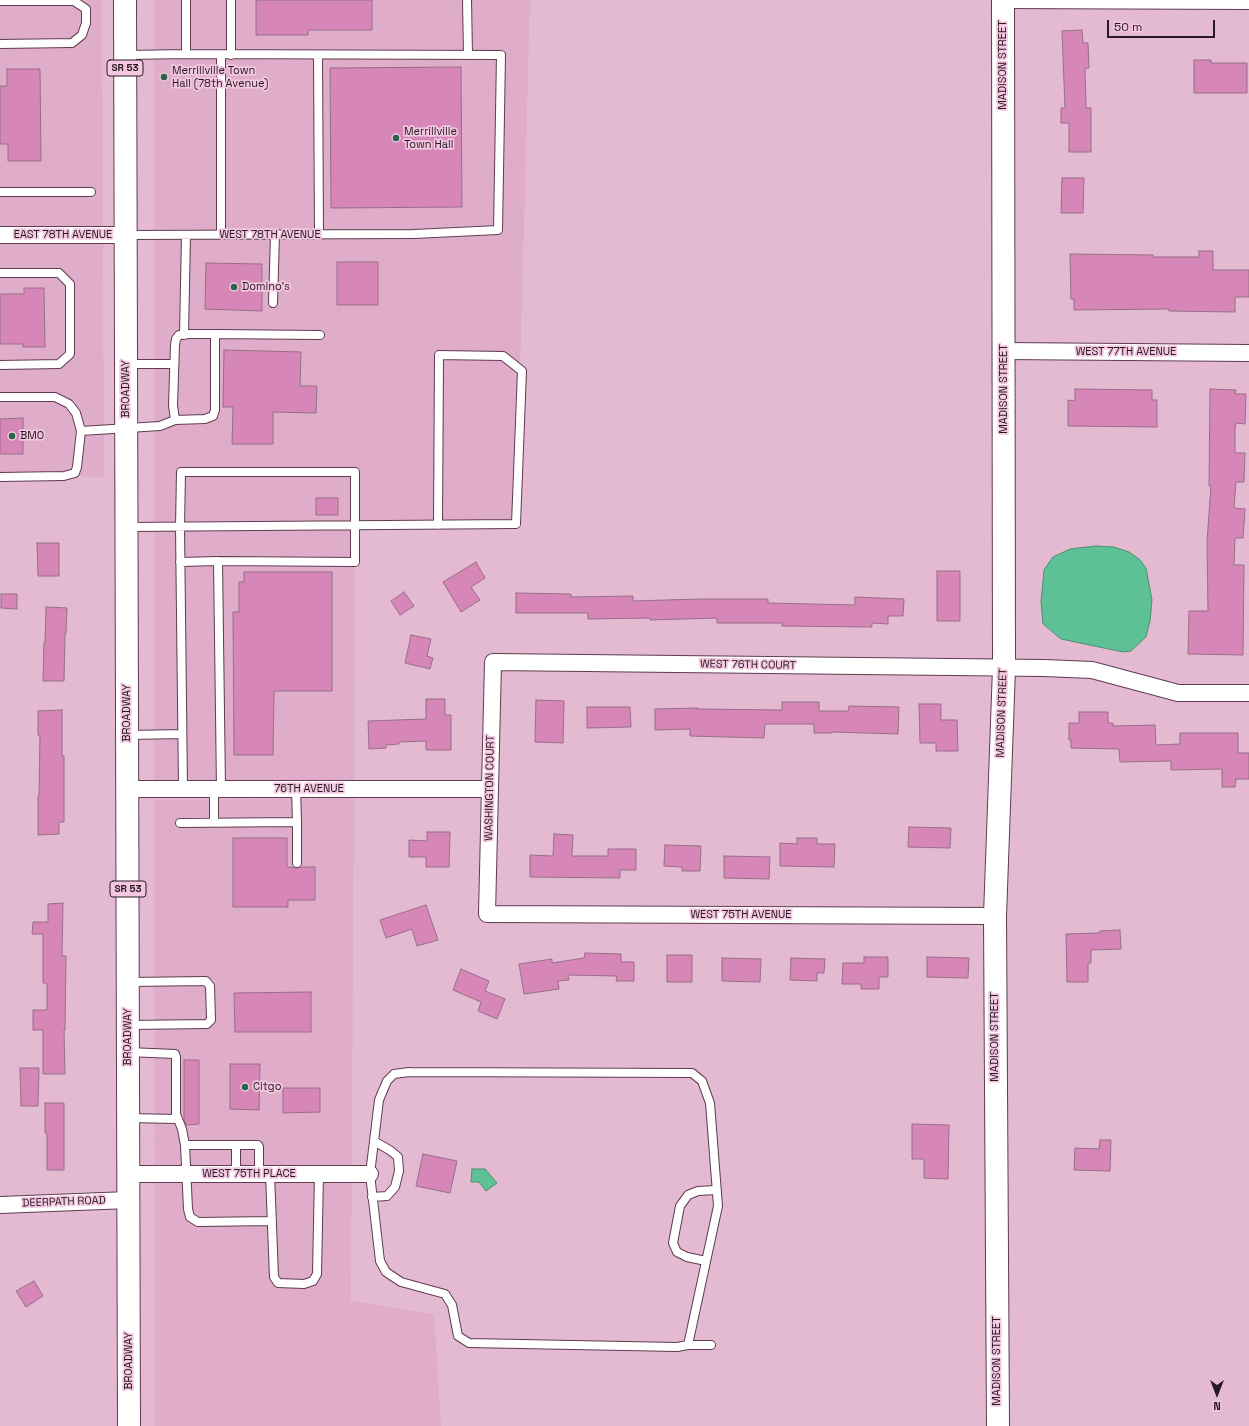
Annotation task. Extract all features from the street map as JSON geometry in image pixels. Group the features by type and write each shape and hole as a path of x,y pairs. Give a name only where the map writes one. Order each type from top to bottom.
{"main road":[{"name":"BROADWAY","path":"125,0 129,1426"},
{"name":"MADISON STREET","path":"998,1426 995,916 1004,668 1002,0"}],"street":[{"path":"1002,0 1249,1"},
{"name":"EAST 78TH AVENUE","path":"0,235 126,235"},
{"name":"WEST 77TH AVENUE","path":"1004,351 1249,353"},
{"name":"WEST 76TH COURT","path":"493,662 1044,668 1092,670 1178,693 1249,693"},
{"name":"WASHINGTON COURT","path":"487,914 493,662"},
{"name":"76TH AVENUE","path":"128,789 490,789"},
{"name":"WEST 75TH AVENUE","path":"487,914 995,916"},
{"name":"WEST 75TH PLACE","path":"129,1174 370,1174"},
{"name":"DEERPATH ROAD","path":"0,1205 129,1200"}],"lane":[{"path":"186,0 186,54"},
{"path":"231,0 231,55"},
{"path":"125,55 468,55 466,0"},
{"path":"0,1 74,1 86,9 86,23 82,35 72,43 0,44"},
{"path":"221,55 221,235"},
{"path":"318,55 319,235"},
{"name":"WEST 78TH AVENUE","path":"126,235 414,234 498,230 501,55 468,55"},
{"path":"0,192 91,192"},
{"path":"184,335 186,235"},
{"path":"274,303 275,235"},
{"path":"0,273 59,273 70,284 70,354 59,364 0,365"},
{"path":"81,431 160,426 175,420 205,419 213,416 215,410 215,334"},
{"path":"175,420 173,405 174,364 176,338 179,335 320,335"},
{"path":"127,527 180,527 355,525 438,525 516,524 522,371 503,356 439,355 438,525"},
{"path":"126,364 174,364"},
{"path":"0,397 55,397 69,404 76,413 81,431 75,474 64,476 0,477"},
{"path":"180,562 355,562 355,472 181,472 180,562 183,789"},
{"path":"214,822 217,789 218,561"},
{"path":"127,735 182,734"},
{"path":"296,789 297,863"},
{"path":"180,822 297,822"},
{"path":"128,982 206,981 210,986 211,1020 207,1024 128,1025"},
{"path":"128,1052 175,1054 176,1114 182,1129 185,1145 188,1209 190,1217 198,1222 272,1221"},
{"path":"688,1345 718,1206 710,1103 702,1081 692,1073 409,1072 394,1074 387,1081 379,1100 370,1174 380,1261 386,1272 401,1282 445,1294 452,1305 458,1336 469,1343 677,1347 688,1345 711,1345"},
{"path":"128,1118 177,1119"},
{"path":"372,1197 387,1196 395,1187 399,1171 398,1157 374,1141"},
{"path":"185,1145 258,1145 265,1174 272,1221 274,1277 278,1283 304,1284 313,1281 317,1274 319,1174"},
{"path":"236,1146 236,1174"},
{"path":"706,1261 687,1257 677,1252 674,1243 680,1206 688,1195 698,1191 716,1190"}],"shaded area":[{"path":"0,0 102,0 104,477 0,475"},
{"path":"154,0 530,0 516,524 355,526 354,781 154,781"},
{"path":"1096,546 1114,547 1129,552 1139,559 1146,568 1152,600 1150,621 1146,637 1131,651 1123,652 1061,639 1043,624 1041,602 1044,570 1053,557 1070,549"},
{"path":"354,798 351,1301 434,1314 441,1426 155,1426 154,800"},
{"path":"472,1169 485,1169 497,1183 486,1191 479,1182 471,1182"}],"building":[{"path":"256,0 372,0 372,30 308,30 308,35 256,35"},
{"path":"1082,30 1083,43 1088,43 1089,68 1085,68 1086,108 1091,108 1091,152 1069,152 1069,123 1061,123 1061,108 1065,108 1062,31"},
{"path":"1194,60 1211,60 1211,63 1247,63 1247,93 1194,93"},
{"name":"Merrillville Town Hall","path":"461,67 462,207 331,208 330,68"},
{"path":"7,69 40,69 41,161 8,161 8,144 0,144 0,86 7,86"},
{"path":"1062,178 1084,178 1083,213 1061,213"},
{"path":"1199,251 1213,251 1213,270 1249,270 1249,297 1235,297 1235,312 1169,311 1169,309 1074,310 1074,299 1071,299 1070,254 1199,257"},
{"path":"337,262 378,262 378,305 337,305"},
{"name":"Domino's","path":"206,263 262,264 262,311 205,309"},
{"path":"24,288 44,288 45,347 23,347 23,344 0,344 0,294 24,294"},
{"path":"224,350 301,352 300,386 317,386 316,413 273,412 273,444 232,444 233,407 223,407"},
{"path":"1075,389 1152,390 1152,400 1157,400 1157,427 1068,426 1068,400 1075,401"},
{"path":"1210,389 1236,390 1235,394 1246,394 1245,424 1236,423 1235,428 1235,453 1245,453 1244,482 1236,482 1234,508 1245,509 1243,538 1235,538 1234,565 1244,565 1243,655 1188,654 1189,611 1208,611 1207,542 1211,486 1209,486"},
{"name":"BMO","path":"23,418 23,454 0,454 0,419"},
{"path":"316,498 338,498 338,515 316,515"},
{"path":"37,543 59,543 59,576 38,576"},
{"path":"476,562 485,578 471,587 480,600 461,612 443,582"},
{"path":"937,571 960,571 960,621 937,621"},
{"path":"244,572 332,572 332,691 274,691 273,755 234,755 233,612 239,612 239,582 244,582"},
{"path":"404,592 414,606 400,615 391,601"},
{"path":"516,593 571,594 571,597 633,596 633,601 768,599 768,603 855,605 855,597 904,599 903,616 888,616 888,624 872,623 872,627 782,626 782,623 717,623 717,618 650,620 650,618 588,619 588,613 516,613"},
{"path":"1,594 17,594 17,609 1,608"},
{"path":"46,607 67,608 64,681 43,681"},
{"path":"411,635 431,639 427,656 433,658 430,669 405,663"},
{"path":"426,699 445,699 445,715 451,715 451,750 426,750 426,741 399,742 399,744 386,745 386,748 369,749 368,721 426,719"},
{"path":"536,700 564,701 563,743 535,742"},
{"path":"782,702 819,702 819,711 848,711 849,706 899,707 898,734 832,732 814,733 814,724 765,724 764,738 690,736 690,729 655,730 655,709 698,708 782,710"},
{"path":"919,704 941,704 941,720 957,720 958,751 936,751 936,743 920,743"},
{"path":"587,707 630,707 631,727 587,728"},
{"path":"62,710 64,822 59,822 59,834 38,835 40,735 38,735 38,711"},
{"path":"1079,712 1108,712 1108,723 1113,723 1113,726 1155,725 1156,745 1180,744 1180,733 1238,733 1238,753 1249,753 1249,779 1236,779 1235,787 1222,787 1222,769 1171,770 1171,761 1120,762 1119,749 1071,748 1071,740 1069,740 1069,723 1079,723"},
{"path":"909,827 951,828 950,848 908,847"},
{"path":"427,832 450,832 449,867 426,867 426,857 409,857 409,840 427,841"},
{"path":"554,834 573,835 572,856 608,856 608,849 636,849 636,870 620,870 620,878 530,877 530,855 553,856"},
{"path":"233,838 287,838 287,867 315,867 315,900 288,900 288,907 233,907"},
{"path":"797,838 817,838 817,844 835,844 834,867 780,866 780,843 797,844"},
{"path":"665,845 701,846 700,871 682,871 682,867 664,866"},
{"path":"724,856 770,857 769,879 724,878"},
{"path":"63,903 62,956 66,956 64,1030 65,1074 43,1074 43,1030 33,1030 33,1010 47,1010 47,983 43,983 43,934 32,934 33,922 48,922 48,904"},
{"path":"426,905 438,940 417,946 412,929 386,938 380,920"},
{"path":"1120,930 1121,949 1091,950 1091,963 1088,963 1088,982 1067,982 1066,934 1100,933 1100,931"},
{"path":"585,953 621,954 621,962 634,962 634,981 616,981 617,976 568,975 569,980 558,981 559,989 524,994 519,964 552,959 552,963 584,958"},
{"path":"667,955 692,955 692,982 667,982"},
{"path":"864,957 888,957 888,977 879,977 879,989 861,989 861,984 842,984 843,963 864,963"},
{"path":"927,957 969,958 968,978 927,977"},
{"path":"722,958 761,959 760,982 722,981"},
{"path":"791,958 825,959 824,973 817,973 817,981 790,980"},
{"path":"461,969 489,981 485,991 505,999 497,1019 478,1011 481,1002 453,990"},
{"path":"311,992 311,1032 235,1032 234,993"},
{"path":"184,1060 199,1060 199,1124 186,1125 184,1119"},
{"name":"Citgo","path":"230,1064 260,1064 259,1110 230,1109"},
{"path":"20,1068 39,1068 38,1106 21,1106"},
{"path":"283,1088 320,1088 320,1112 283,1113"},
{"path":"45,1103 64,1103 64,1170 47,1170"},
{"path":"912,1124 949,1125 948,1179 924,1178 924,1159 912,1159"},
{"path":"1100,1140 1111,1140 1110,1171 1074,1170 1075,1148 1099,1149"},
{"path":"423,1154 457,1161 450,1193 416,1186"},
{"path":"34,1281 43,1296 26,1307 16,1291"}],"place":[{"name":"Merrillville Town Hall (78th Avenue)","path":"164,77"},
{"name":"Merrillville Town Hall","path":"396,138"},
{"name":"Domino's","path":"234,287"},
{"name":"BMO","path":"12,436"},
{"name":"Citgo","path":"245,1087"}]}
